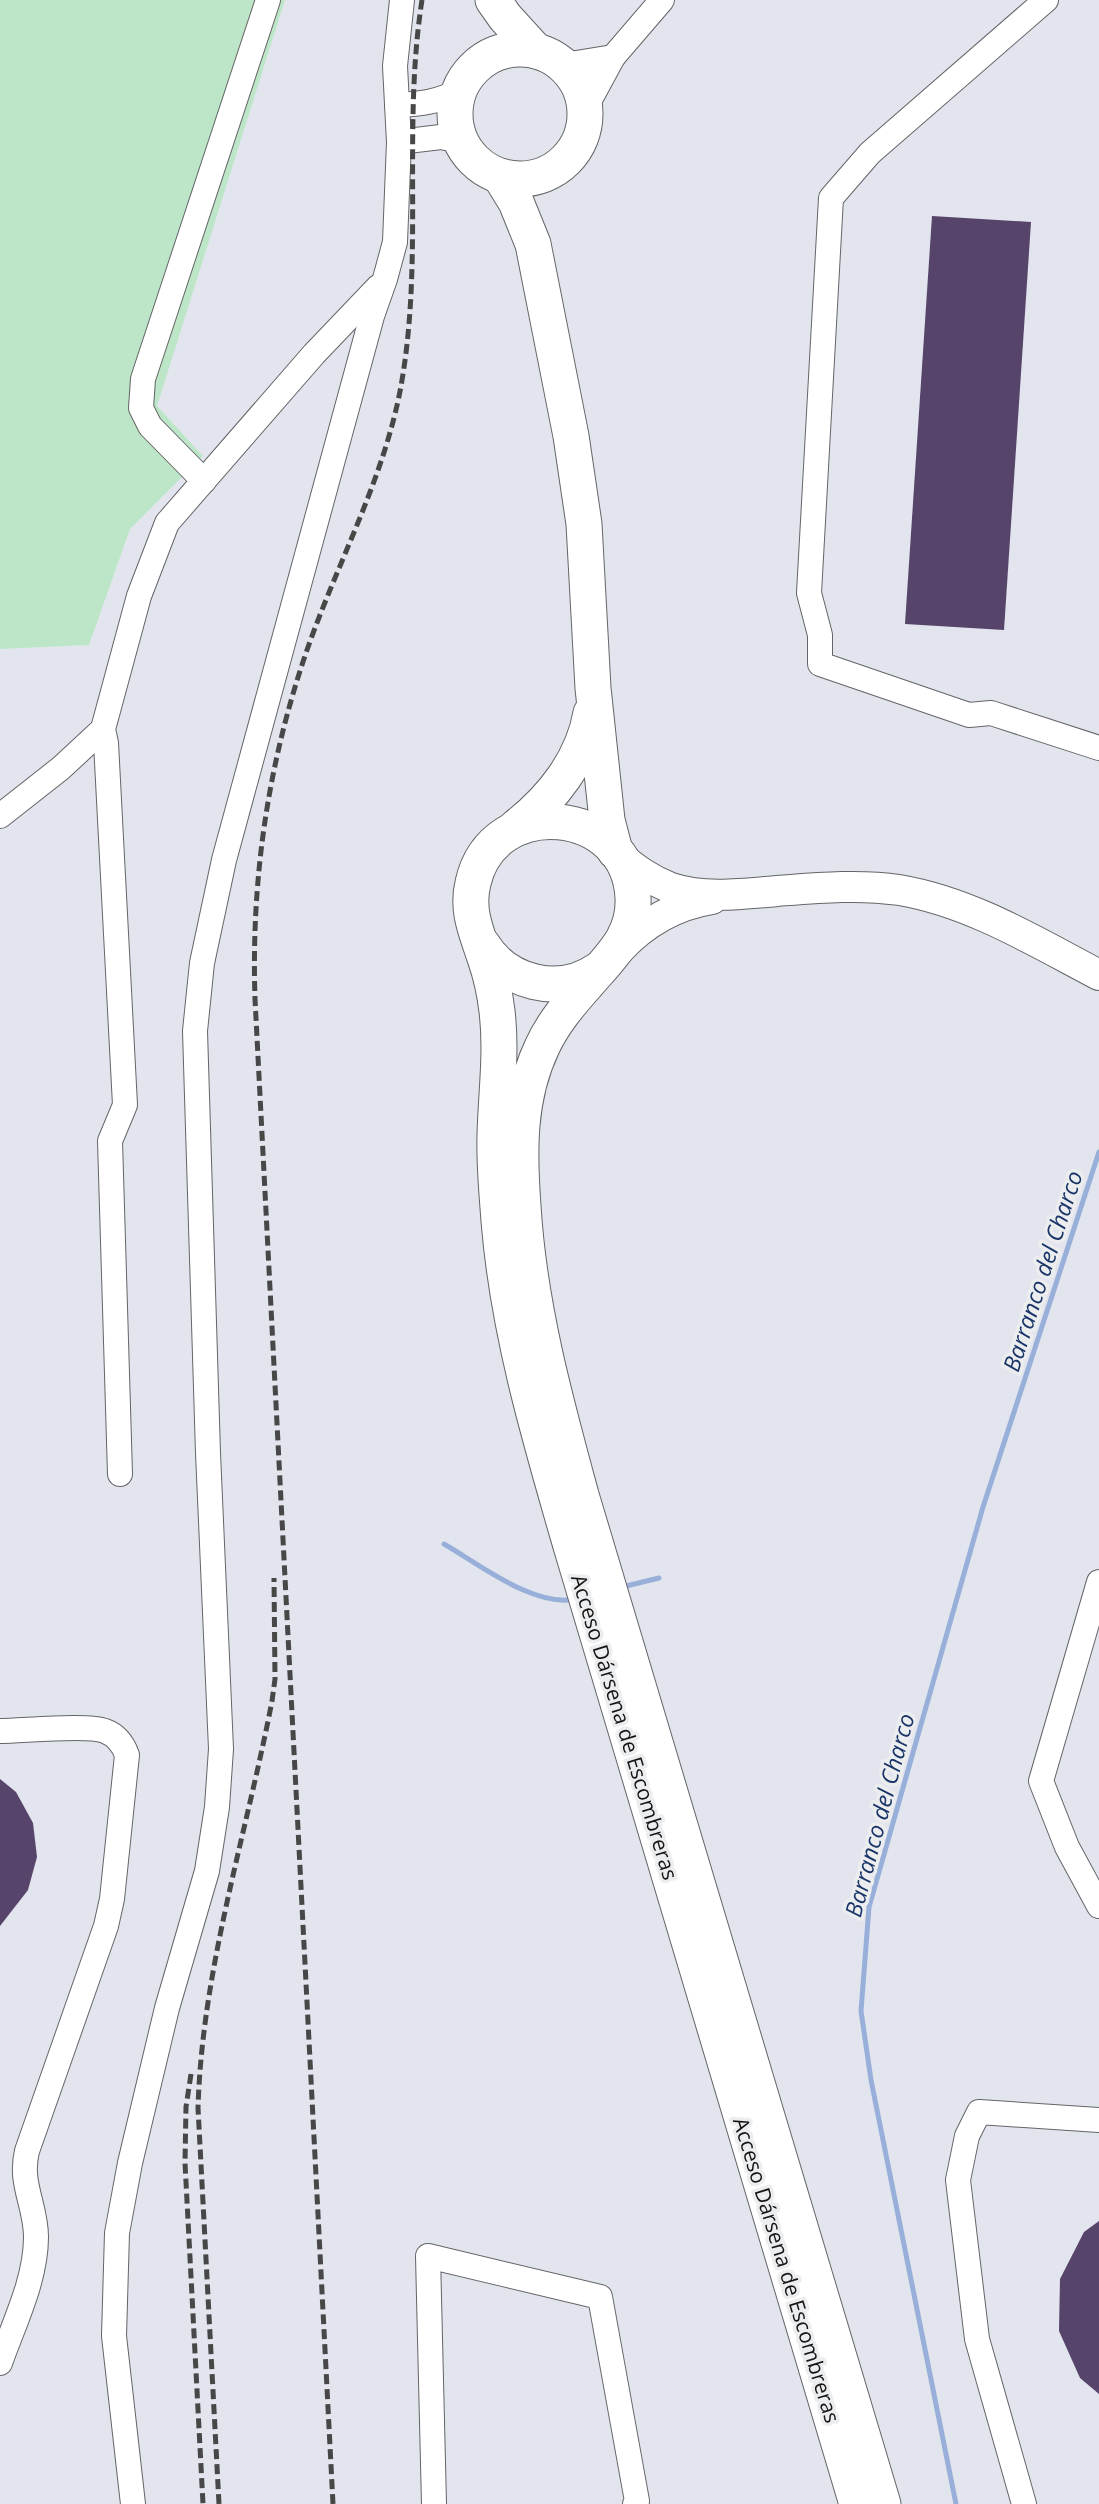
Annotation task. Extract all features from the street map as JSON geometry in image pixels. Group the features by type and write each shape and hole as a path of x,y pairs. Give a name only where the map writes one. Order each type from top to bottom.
{"highway":[{"path":"486,0 486,23 468,78 455,107 455,122 460,141 480,167 500,176 512,179 532,178 554,170"},
{"path":"493,0 505,17 579,85 586,107 584,129 572,153 554,170 541,198 533,244"},
{"path":"468,78 501,50 526,48 550,58"},
{"path":"500,176 516,202 533,244 571,436 584,524 593,688 607,820 616,852"},
{"path":"502,838 540,807 563,779 583,741 590,716 593,688"},
{"name":"Acceso Dársena de Escombreras","path":"857,2504 571,1546 526,1384 509,1300 499,1221 495,1139 497,1012 492,982 470,909 472,884 480,864 492,846 519,828 534,822 560,821 597,834 616,852 629,876 633,901 630,926 609,960 564,1011 551,1030 525,1094 520,1139 521,1182 533,1296 550,1378 581,1495 883,2504"},
{"name":"Acceso Dársena de Escombreras","path":"477,935 500,966 537,983 584,978 609,960"},
{"path":"842,2454 849,2504"}],"main road":[{"path":"616,852 643,874 672,888 704,894 823,887 898,890 965,908 1099,975"},
{"path":"609,960 631,938 666,913 705,900 750,893"}],"lane":[{"path":"204,481 150,426 141,408 143,379 268,0"},
{"path":"133,2504 114,2336 117,2233 130,2163 167,2008 206,1871 217,1807 221,1749 208,1453 195,1031 202,963 223,860 368,329 395,242 399,142 394,66 402,0"},
{"path":"586,107 613,57 662,0"},
{"path":"1046,0 870,153 831,198 809,593 820,635 820,664 969,715 992,713 1096,747"},
{"path":"550,58 613,57"},
{"path":"397,105 429,104 444,99 468,78"},
{"path":"399,142 441,137 460,141"},
{"path":"120,1474 110,1141 125,1105 106,743 103,729 139,596 167,523 314,354 385,279"},
{"path":"0,816 61,768 103,729"},
{"path":"1099,1582 1041,1781 1067,1847 1099,1906"},
{"path":"0,1731 99,1729 117,1738 127,1755 112,1899 106,1926 23,2168 35,2221 34,2258 0,2363"},
{"path":"1024,2504 977,2339 958,2180 967,2136 979,2112 1099,2120"},
{"path":"434,2504 428,2256 600,2297 637,2501 635,2504"}],"shaded area":[{"path":"285,0 1099,0 1099,2504 0,2504 0,649 89,645 130,529 203,456 157,406"}],"green space":[{"path":"0,0 285,0 157,406 203,456 130,529 89,645 0,649"}],"building":[{"path":"932,216 1031,222 1004,630 905,624"},
{"path":"0,1779 16,1792 33,1823 37,1857 28,1890 0,1926"},
{"path":"1099,2221 1099,2394 1080,2378 1059,2331 1060,2279 1084,2232"}],"waterway":[{"name":"Barranco del Charco","path":"956,2504 871,2080 861,2011 869,1907 983,1507 1099,1152"},
{"path":"444,1544 525,1591 560,1600 576,1599"},
{"path":"622,1587 659,1578"}],"railway":[{"path":"333,2504 254,954 259,866 272,778 282,735 307,650 384,454 401,386 411,290 414,96 422,0"},
{"path":"219,2504 198,2108 201,2056 216,1954 272,1701 275,1679 274,1578"},
{"path":"191,2074 186,2107 185,2163 203,2504"}]}
